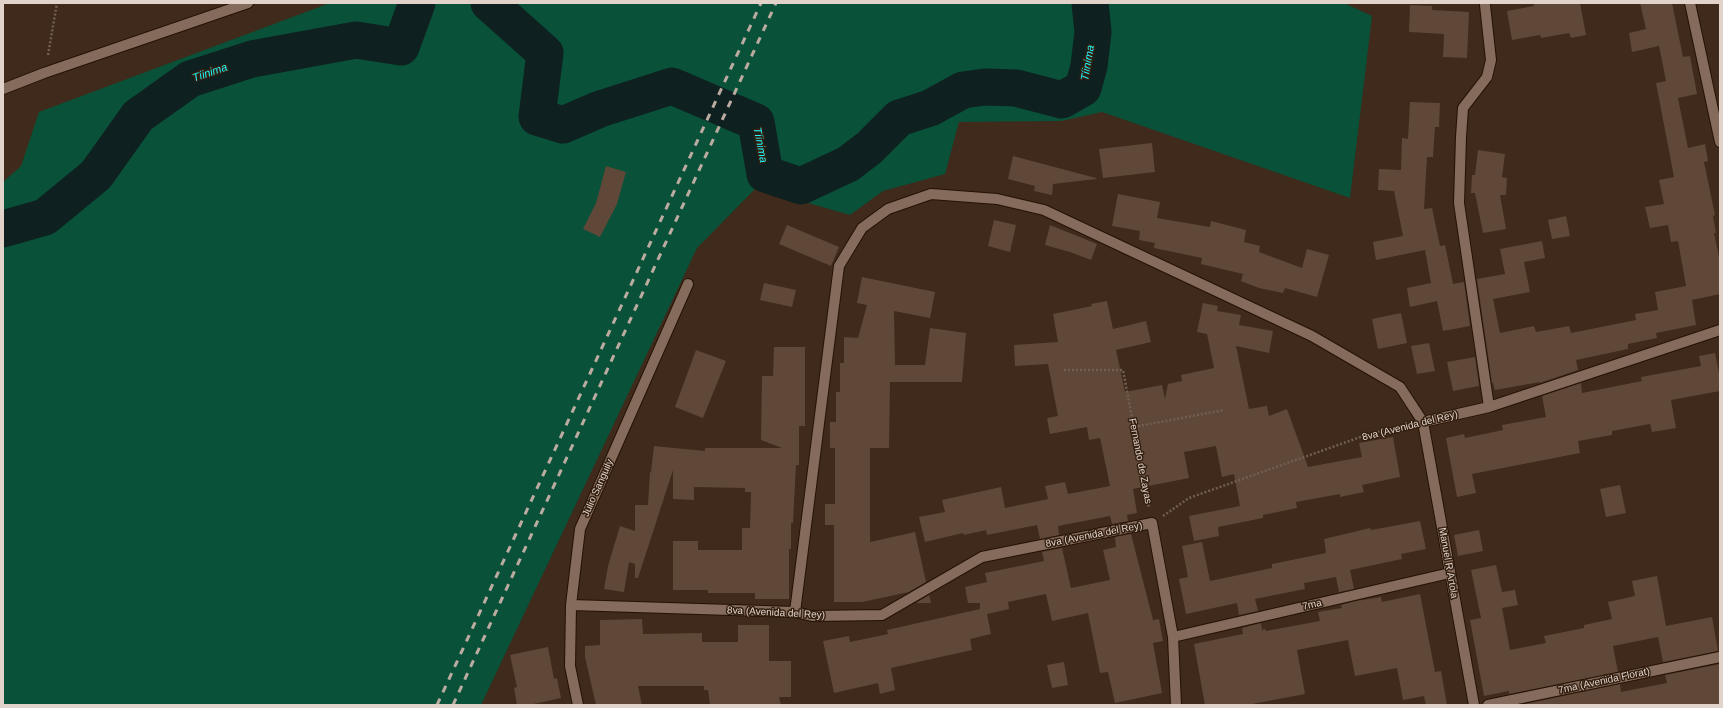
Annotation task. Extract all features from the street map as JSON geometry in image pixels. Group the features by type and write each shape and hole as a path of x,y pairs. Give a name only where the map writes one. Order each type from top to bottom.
{"street":[{"path":"3,89 44,73 248,3"},
{"path":"1690,3 1720,142"},
{"path":"1485,5 1491,60 1487,77 1463,108 1459,203 1489,407"},
{"path":"795,612 839,266 862,228 888,210 931,194 997,199 1044,210 1312,336 1400,387 1423,422"},
{"name":"Julio Sanguily","path":"578,705 570,666 571,605 580,529 688,284"},
{"name":"8va (Avenida del Rey)","path":"1423,422 1489,407 1720,330"},
{"name":"Manuel R Artola","path":"1423,422 1474,705"},
{"path":"1152,523 1173,637 1176,705"},
{"name":"8va (Avenida del Rey)","path":"571,605 795,612 812,616 882,615 982,557 1152,523"},
{"name":"7ma","path":"1173,637 1450,573"},
{"name":"7ma (Avenida Florat)","path":"1488,705 1720,657"}],"path":[{"path":"44,73 58,3"},
{"name":"Fernando de Zayas","path":"1064,370 1123,370 1152,523"},
{"path":"1134,427 1224,410"},
{"name":"8va (Avenida del Rey)","path":"1152,523 1189,498 1369,434 1423,422"}],"green space":[{"path":"330,3 1344,3 1372,16 1350,198 1102,112 1061,121 959,122 945,174 883,191 850,215 756,188 697,248 481,705 3,705 3,182 21,166 39,112"}],"building":[{"path":"1534,3 1580,3 1586,35 1571,38 1569,33 1541,38 1540,35 1512,40 1507,11 1534,6"},
{"path":"1640,3 1672,3 1683,57 1690,56 1697,94 1678,98 1688,148 1705,144 1708,161 1704,162 1715,215 1713,216 1716,233 1714,233 1720,262 1720,294 1692,300 1696,325 1656,333 1657,338 1628,344 1628,349 1576,360 1578,370 1540,383 1495,390 1492,383 1477,279 1505,274 1500,249 1542,241 1545,258 1524,262 1530,292 1493,299 1500,333 1534,326 1536,332 1569,326 1571,333 1636,320 1635,314 1658,310 1655,292 1686,286 1678,241 1671,242 1668,225 1650,228 1645,207 1664,204 1659,180 1674,177 1656,83 1666,81 1659,46 1632,52 1629,33 1646,29"},
{"path":"1410,5 1432,6 1432,10 1469,12 1467,58 1443,57 1444,34 1409,32"},
{"path":"1410,102 1440,103 1439,127 1435,127 1433,157 1427,157 1424,209 1432,208 1440,246 1445,245 1453,284 1464,282 1470,326 1443,331 1437,301 1410,307 1407,288 1431,283 1425,250 1376,260 1373,242 1403,236 1394,191 1378,190 1379,169 1401,170 1402,138 1408,139"},
{"path":"1152,143 1155,172 1103,178 1099,149"},
{"path":"1478,150 1505,154 1502,177 1507,178 1506,195 1500,195 1506,229 1483,233 1475,193 1471,193 1472,175 1475,175"},
{"path":"1013,156 1096,179 1053,184 1052,195 1034,191 1035,186 1008,179"},
{"path":"606,166 626,172 617,204 600,237 583,229 596,203"},
{"path":"1118,194 1160,202 1157,218 1210,227 1211,221 1246,230 1244,242 1260,246 1259,252 1302,268 1307,249 1329,255 1317,297 1285,288 1283,293 1259,288 1241,281 1243,274 1201,264 1202,258 1154,248 1155,243 1139,240 1140,231 1112,226"},
{"path":"1566,216 1570,236 1552,239 1548,220"},
{"path":"994,220 1016,225 1010,252 988,246"},
{"path":"787,225 839,247 831,266 779,244"},
{"path":"1050,225 1097,244 1091,260 1045,245"},
{"path":"862,277 935,292 930,318 894,311 895,365 925,365 930,328 966,333 962,382 890,382 889,448 870,448 870,542 915,532 926,582 909,592 862,602 834,602 834,525 825,525 825,504 835,504 835,448 830,448 830,422 836,422 836,392 840,392 840,363 844,363 844,337 858,338 867,305 857,303"},
{"path":"764,283 796,290 792,307 760,300"},
{"path":"1107,301 1113,329 1146,321 1151,342 1116,350 1125,392 1162,385 1165,399 1168,384 1182,381 1181,375 1214,368 1207,334 1197,332 1203,303 1218,306 1217,311 1241,315 1239,325 1273,331 1269,353 1236,346 1249,409 1267,406 1269,416 1287,409 1308,467 1362,457 1359,443 1393,437 1400,477 1362,485 1364,492 1340,497 1340,494 1296,502 1297,508 1263,515 1263,518 1218,527 1219,536 1194,541 1189,516 1240,506 1234,474 1222,477 1216,446 1184,452 1189,478 1133,489 1137,513 1127,515 1128,521 1112,524 1110,516 1058,526 1059,535 1040,539 1037,525 987,535 986,530 964,535 963,533 925,542 919,517 945,512 942,500 1001,487 1005,508 1048,499 1045,486 1065,482 1068,494 1110,486 1100,438 1089,440 1087,427 1050,434 1047,418 1058,416 1048,364 1015,366 1014,345 1058,342 1053,314 1092,306 1091,304"},
{"path":"1401,313 1407,343 1378,349 1372,319"},
{"path":"1429,343 1435,371 1417,374 1411,346"},
{"path":"774,347 805,347 805,426 799,426 799,465 796,465 793,523 791,523 791,549 789,549 789,599 755,599 755,593 708,593 708,590 673,590 673,541 698,541 698,550 742,550 742,528 750,528 751,492 745,492 745,488 694,487 694,500 673,499 673,470 638,578 635,578 635,564 629,562 624,592 604,589 608,566 620,526 635,531 635,505 648,505 650,472 654,446 705,451 705,448 782,448 761,440 762,376 773,376"},
{"path":"696,350 726,361 703,418 675,407"},
{"path":"1715,353 1720,378 1720,391 1671,400 1676,428 1652,432 1650,424 1612,431 1612,435 1578,441 1580,453 1472,474 1476,493 1457,497 1446,438 1464,434 1465,438 1503,430 1502,425 1546,417 1542,396 1581,383 1582,393 1642,381 1641,377 1701,366 1699,356"},
{"path":"1475,357 1479,386 1453,391 1447,362"},
{"path":"1620,485 1626,513 1606,517 1600,489"},
{"path":"1420,521 1426,549 1401,554 1402,559 1350,570 1354,589 1339,592 1336,577 1304,583 1305,589 1255,599 1258,611 1239,615 1237,603 1186,614 1179,579 1188,577 1182,546 1202,542 1210,581 1272,568 1272,564 1326,553 1324,539 1370,528 1371,530"},
{"path":"1479,530 1483,551 1458,556 1454,535"},
{"path":"1131,534 1153,620 1159,619 1163,641 1153,643 1162,693 1115,703 1108,672 1100,673 1088,613 1052,621 1046,594 1008,602 1009,609 987,614 991,634 970,639 972,650 891,668 895,690 880,694 878,683 834,693 823,641 849,636 850,642 888,634 887,630 980,609 980,603 968,603 965,587 987,582 985,573 1044,561 1042,552 1062,548 1071,588 1110,580 1103,550 1116,547 1115,537"},
{"path":"1496,565 1502,592 1515,590 1518,605 1502,608 1510,650 1546,643 1544,636 1584,628 1584,625 1612,619 1608,602 1635,596 1632,581 1657,576 1666,626 1712,617 1718,651 1663,662 1658,637 1613,646 1618,672 1509,694 1509,691 1484,696 1470,620 1481,618 1471,570"},
{"path":"1420,594 1435,672 1441,671 1447,705 1426,705 1424,696 1403,700 1397,668 1355,676 1348,640 1297,650 1305,694 1247,705 1205,705 1194,644 1243,634 1242,628 1261,623 1262,630 1265,629 1266,631 1320,621 1318,612 1342,608 1341,605 1356,601 1381,597 1382,602"},
{"path":"929,595 931,603 916,603"},
{"path":"642,619 643,634 702,633 702,642 738,642 738,625 769,625 769,661 791,661 791,697 779,697 781,705 710,705 708,690 704,690 704,686 638,686 642,705 596,705 585,657 585,646 600,645 600,620"},
{"path":"548,647 554,679 557,678 561,698 529,705 517,705 514,688 517,687 510,655"},
{"path":"1064,662 1068,685 1052,688 1047,665"},
{"path":"1720,664 1720,705 1520,705 1620,684 1621,692 1667,683 1665,675"}],"waterway":[{"name":"Tíinima","path":"3,229 45,217 96,175 138,116 190,79 252,59 356,40 401,47 417,3"},
{"name":"Tíinima","path":"489,3 545,53 537,117 563,125 600,109 672,86 756,122 765,174 801,186 848,164 869,148 899,118 930,108 963,90 985,87 1016,88 1062,100 1083,88 1089,66 1093,32 1090,3"}],"railway":[{"path":"437,705 761,3"},
{"path":"453,705 776,3"}]}
